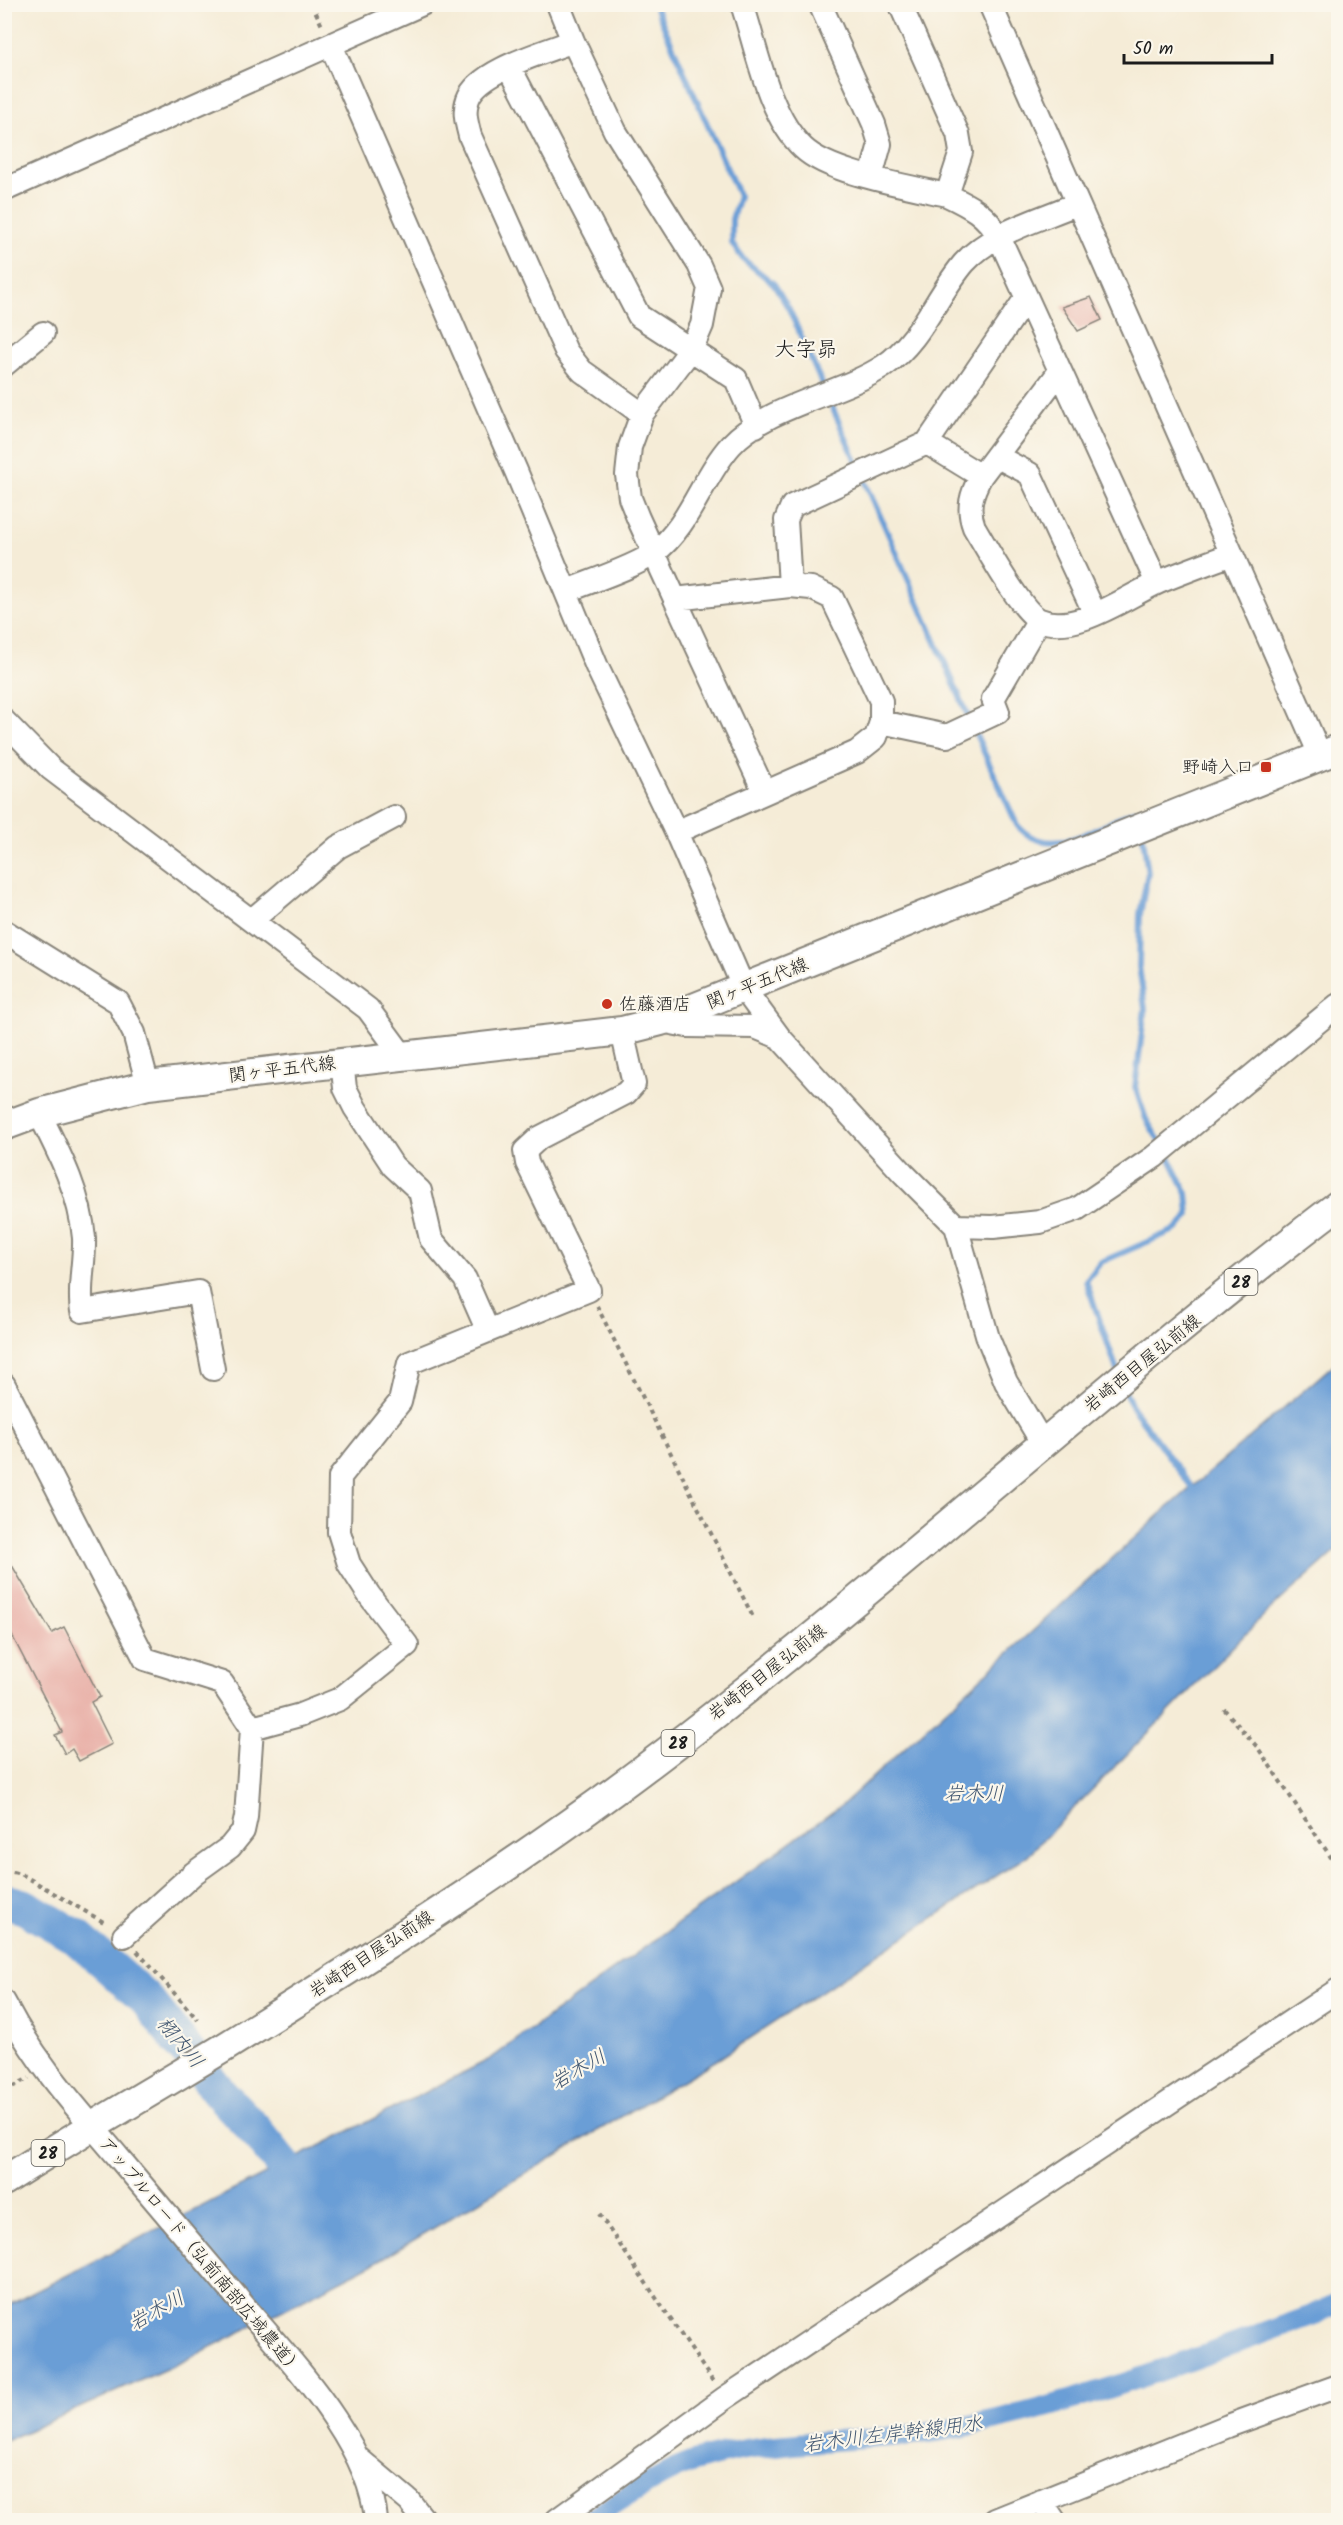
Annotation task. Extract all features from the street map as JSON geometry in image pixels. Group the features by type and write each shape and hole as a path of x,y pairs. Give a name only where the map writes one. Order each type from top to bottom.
{"main road":[{"name":"関ヶ平五代線","path":"4,1126 39,1113 148,1085 622,1031 661,1021 1330,753"},
{"name":"岩崎西目屋弘前線","path":"4,2181 91,2125 222,2049 513,1862 659,1757 894,1571 1144,1359 1338,1205"}],"street":[{"path":"4,190 422,4"},
{"path":"558,4 615,131 689,249 709,288 702,325 692,348 642,414 630,447 627,474 630,498 764,791"},
{"path":"742,4 777,111 789,132 804,150 827,163 871,177 947,195 980,211 991,222 1157,583"},
{"path":"820,4 874,124 880,144 871,177"},
{"path":"900,4 958,134 961,152 947,195"},
{"path":"990,4 1076,204 1232,554 1330,753"},
{"path":"573,41 509,66 478,83 468,99 465,118 470,136 566,351 582,371 642,414"},
{"path":"331,45 567,591 597,668 676,832 744,989 780,1038 903,1173 956,1226 988,1338 1006,1382 1043,1444"},
{"path":"509,66 639,316 692,348 736,379 756,426"},
{"path":"567,591 654,553 675,532 731,445 756,426 882,367 904,351 964,263 999,237 1076,204"},
{"path":"790,586 786,520 792,506 927,442 1026,298"},
{"path":"4,365 43,333"},
{"path":"1060,371 981,476 973,491 969,514 974,527 1026,610 1039,620 1059,623 1095,614 1157,583 1232,554"},
{"path":"927,442 981,476"},
{"path":"996,456 1030,474 1095,614"},
{"path":"675,599 790,586 811,588 832,598 881,701 881,722 876,736 857,752 785,786 764,791 676,832"},
{"path":"881,722 947,736 998,712 993,699 1039,620"},
{"path":"4,721 51,769 368,1009 402,1055"},
{"path":"252,920 338,847 394,817"},
{"path":"4,931 118,1002 134,1033 148,1085"},
{"path":"956,1226 993,1227 1040,1222 1077,1209 1154,1157 1338,1005"},
{"path":"661,1021 687,1026 755,1027 780,1038"},
{"path":"252,1728 300,1715 340,1699 407,1645 369,1595 350,1564 339,1532 340,1477 400,1402 409,1363 487,1329 589,1290 527,1163 525,1151 539,1138 626,1093 634,1084 634,1073 622,1031"},
{"path":"342,1062 345,1088 355,1108 393,1166 420,1191 431,1239 465,1279 487,1329"},
{"path":"39,1113 61,1155 80,1205 84,1241 80,1299 82,1311 198,1292 213,1369"},
{"path":"4,1385 145,1659 222,1683 252,1728 243,1832 230,1847 194,1873 124,1936"},
{"path":"557,2520 725,2398 1338,1990"},
{"name":"アップルロード（弘前南部広域農道）","path":"4,2002 22,2036 45,2069 291,2361 333,2415 359,2459 376,2520"},
{"path":"995,2520 1228,2426 1338,2386"},
{"path":"359,2459 409,2501 424,2520"},
{"path":"1041,2501 1054,2520"}],"path":[{"path":"589,1290 754,1619"},
{"path":"1224,1709 1258,1748 1338,1868"},
{"path":"4,2072 12,2087 45,2069"},
{"path":"599,2214 725,2398"}],"water":[{"name":"岩木川","path":"1338,1361 1338,1549 1264,1615 1027,1856 720,2058 380,2260 184,2361 5,2441 5,2307 490,2059 842,1805 1164,1511"}],"building":[{"path":"1091,297 1102,320 1078,331 1062,307"},
{"path":"4,1552 52,1633 64,1627 100,1697 91,1702 112,1744 79,1761 72,1749 65,1754 55,1735 62,1732 4,1620"}],"waterway":[{"path":"654,4 739,196 732,219 732,243 743,259 774,284 789,309 970,720"},
{"path":"974,730 1017,825 1030,836 1044,841 1074,838 1134,811 1137,821"},
{"path":"1143,837 1148,873 1140,914 1139,966 1145,1009 1135,1087 1146,1119 1161,1144"},
{"path":"1118,1373 1086,1281 1101,1262 1177,1229 1189,1215 1187,1193 1167,1153"},
{"path":"1124,1388 1132,1407 1196,1493"},
{"name":"栩内川","path":"4,1901 25,1907 76,1937 146,1999 219,2092 253,2128 298,2183 299,2208"},
{"name":"岩木川左岸幹線用水","path":"590,2520 654,2480 692,2462 725,2453 758,2448 928,2433 1052,2406 1141,2378 1316,2314 1338,2303"}],"place":[{"name":"野崎入口","path":"1266,767"},
{"name":"佐藤酒店","path":"607,1004"}],"district":[{"name":"大字昴","path":"806,349"}]}
